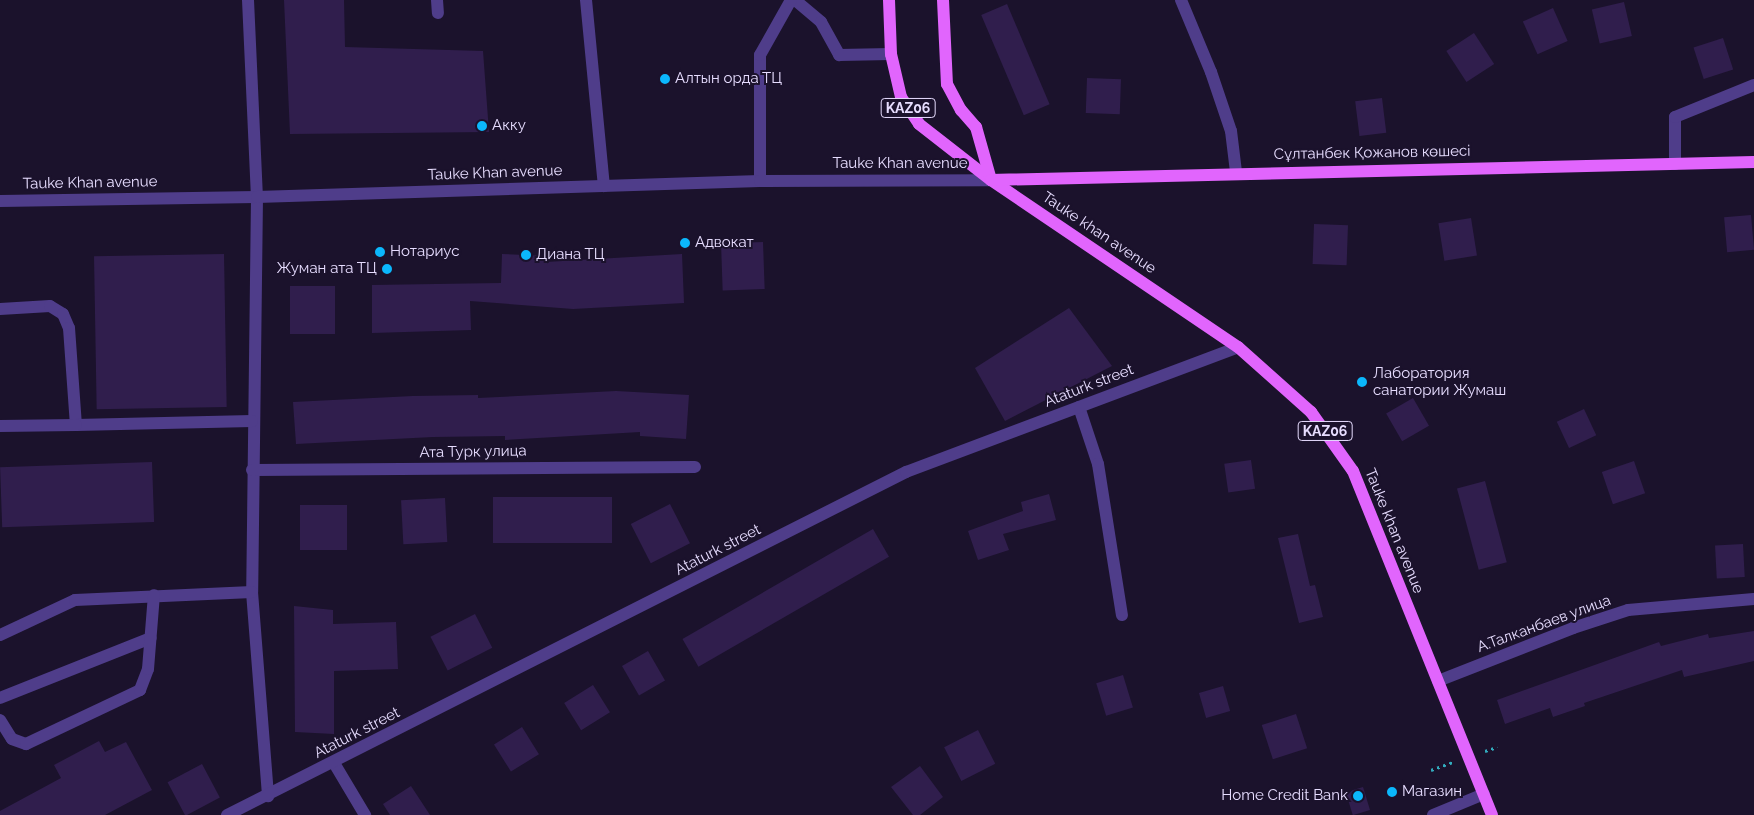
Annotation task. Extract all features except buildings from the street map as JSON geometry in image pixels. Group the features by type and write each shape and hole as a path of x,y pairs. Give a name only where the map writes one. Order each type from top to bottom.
{"main road":[{"name":"KАZ06","path":"889,0 891,54 901,97 919,124 991,180"},
{"name":"KАZ06","path":"943,0 947,84 961,110 976,127 991,180"},
{"name":"Сұлтанбек Қожанов көшесі","path":"991,180 1236,172 1754,162"},
{"name":"Tauke khan avenue","path":"991,180 1238,347 1311,412 1353,471 1492,815"}],"street":[{"path":"248,0 257,197 252,421 252,592 268,796"},
{"path":"437,0 438,13"},
{"path":"586,0 604,186"},
{"path":"760,181 760,55 791,0"},
{"path":"795,0 821,22 838,54 891,54"},
{"path":"1180,0 1212,72 1225,114 1236,172"},
{"path":"1675,164 1675,116 1754,85"},
{"name":"Tauke Khan avenue","path":"0,201 257,197 760,181 991,180"},
{"path":"0,309 50,306 63,314 70,328 76,425"},
{"name":"Ataturk street","path":"227,815 334,763 906,472 1238,347"},
{"path":"1079,407 1098,464 1122,615"},
{"path":"0,426 252,421"},
{"name":"Ата Турк улица","path":"252,470 695,467"},
{"path":"0,635 75,600 252,592"},
{"path":"0,720 12,739 26,744 140,690 148,669 154,595"},
{"name":"А.Талканбаев улица","path":"1438,681 1573,628 1628,610 1754,599"},
{"path":"0,698 150,638"},
{"path":"334,763 364,815"},
{"path":"1433,815 1484,794"}],"place":[{"name":"Алтын орда ТЦ","path":"665,79"},
{"name":"Акку","path":"482,126"},
{"name":"Адвокат","path":"685,243"},
{"name":"Нотариус","path":"380,252"},
{"name":"Диана ТЦ","path":"526,255"},
{"name":"Жуман ата ТЦ","path":"387,269"},
{"name":"Лаборатория санатории Жумаш","path":"1362,382"},
{"name":"Магазин","path":"1392,792"},
{"name":"Home Credit Bank","path":"1358,796"}]}
